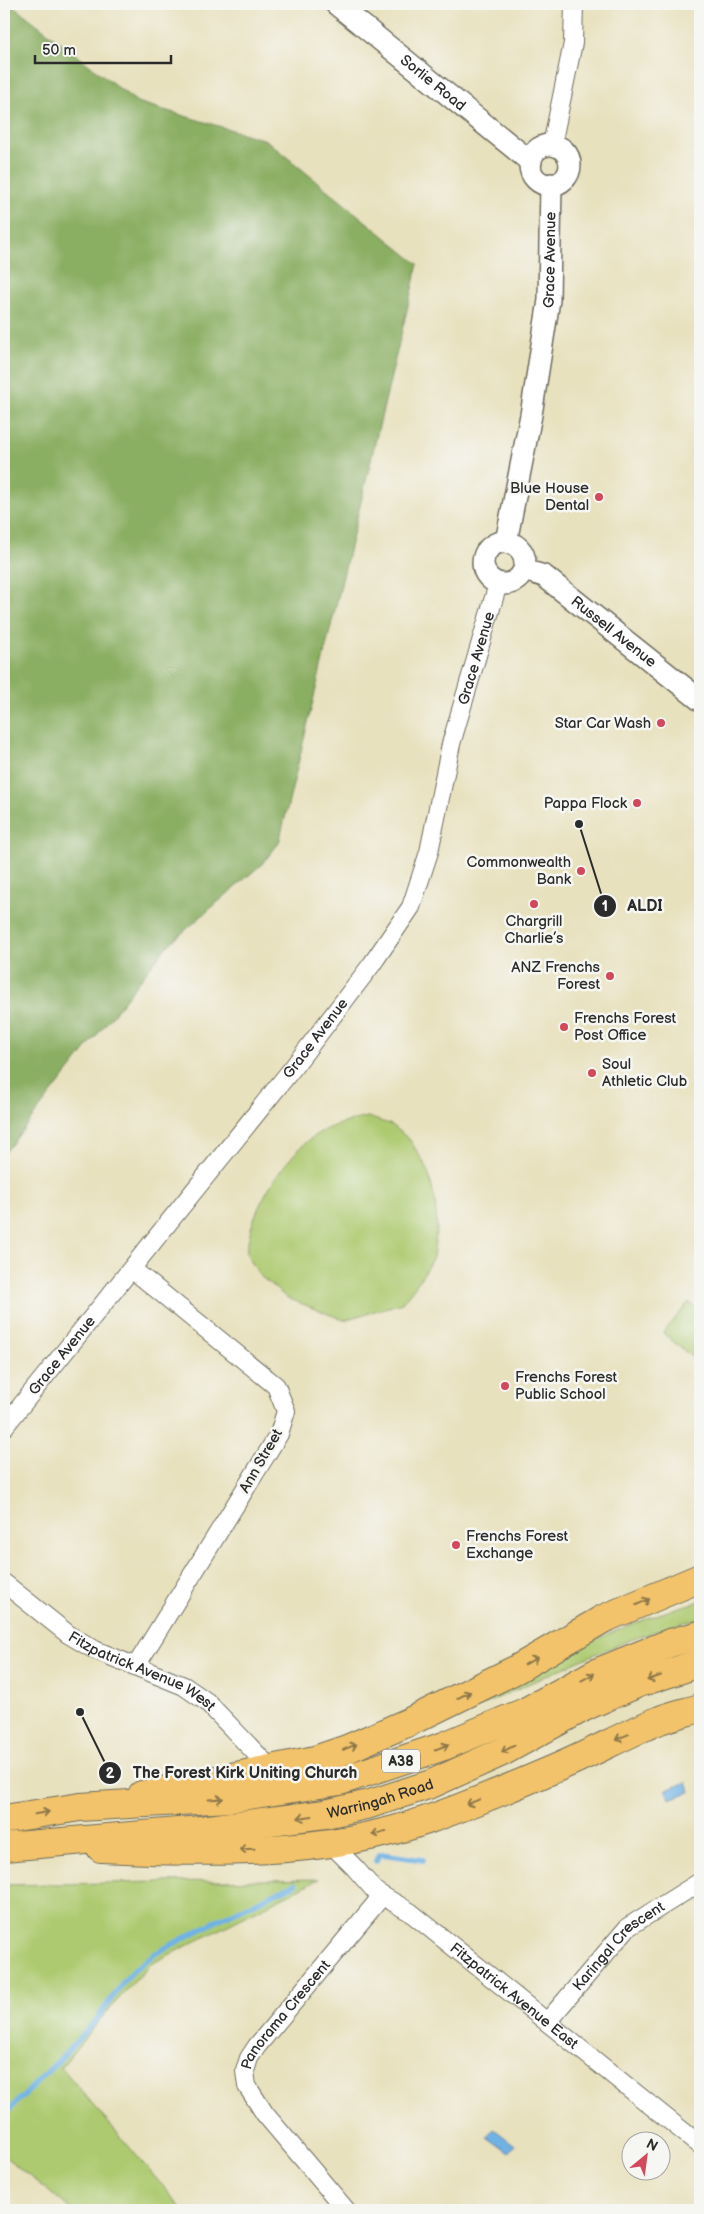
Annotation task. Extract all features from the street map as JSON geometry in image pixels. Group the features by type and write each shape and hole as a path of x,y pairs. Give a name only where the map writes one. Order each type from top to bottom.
{"main road":[{"name":"Warringah Road","path":"4,1819 80,1807 315,1760 409,1722 517,1669 604,1620 700,1578"},
{"name":"Warringah Road","path":"80,1807 229,1798 340,1781 444,1746 526,1712 596,1673 670,1643 700,1635"},
{"name":"Warringah Road","path":"4,1847 201,1830 325,1814 370,1804 431,1784 502,1752 595,1702 639,1683 700,1663"},
{"name":"Warringah Road","path":"34,1845 206,1850 331,1844 426,1820 554,1769 662,1719 700,1708"}],"street":[{"name":"Sorlie Road","path":"336,4 531,162"},
{"path":"552,145 574,44 574,4"},
{"path":"552,145 564,151 570,163 566,176 561,181 551,184 541,182 536,178 532,172 531,162 534,152 540,147 552,145"},
{"name":"Grace Avenue","path":"506,542 529,424 549,300 551,184"},
{"path":"506,542 522,552 524,570 521,576 511,584 498,584 486,576 482,563 483,556 492,545 506,542"},
{"name":"Russell Avenue","path":"524,570 544,576 700,700"},
{"name":"Grace Avenue","path":"4,1426 132,1269 331,1018 411,907 429,852 451,744 498,584"},
{"name":"Ann Street","path":"132,1269 276,1386 286,1411 279,1434 136,1666"},
{"name":"Fitzpatrick Avenue West","path":"4,1583 68,1634 96,1650 184,1686 208,1702 270,1768"},
{"name":"Fitzpatrick Avenue East","path":"331,1844 379,1894 410,1912 700,2145"},
{"name":"Karingal Crescent","path":"547,2022 628,1927 700,1882"},
{"name":"Panorama Crescent","path":"346,2210 265,2114 248,2086 246,2071 249,2058 256,2046 379,1894"}],"green space":[{"path":"4,4 11,4 137,102 266,140 418,264 279,843 262,864 166,947 4,1154"},
{"path":"368,1117 392,1125 410,1140 427,1168 435,1200 437,1227 433,1257 419,1281 402,1303 344,1320 287,1298 259,1275 246,1253 251,1227 264,1196 286,1163 314,1136 340,1124"},
{"path":"689,1302 700,1311 700,1364 663,1333"},
{"path":"700,1601 700,1618 608,1649 461,1715 457,1706 547,1662 637,1622"},
{"path":"319,1879 151,1964 110,2008 61,2067 183,2210 72,2210 4,2156 4,2094 8,2090 4,2085 4,1885"}],"water":[{"path":"687,1782 690,1792 669,1799 666,1790"},
{"path":"494,2129 515,2145 509,2153 487,2137"}],"waterway":[{"path":"376,1861 378,1856 382,1854 423,1860"},
{"path":"4,2115 96,2020 136,1968 156,1953 222,1918 295,1884"}],"place":[{"name":"Blue House Dental","path":"599,497"},
{"name":"Star Car Wash","path":"661,723"},
{"name":"Pappa Flock","path":"637,803"},
{"name":"ALDI","path":"579,824"},
{"name":"Commonwealth Bank","path":"581,871"},
{"name":"Chargrill Charlie’s","path":"534,904"},
{"name":"ANZ Frenchs Forest","path":"610,976"},
{"name":"Frenchs Forest Post Office","path":"564,1027"},
{"name":"Soul Athletic Club","path":"592,1073"},
{"name":"Frenchs Forest Public School","path":"505,1386"},
{"name":"Frenchs Forest Exchange","path":"456,1545"},
{"name":"The Forest Kirk Uniting Church","path":"80,1712"}]}
